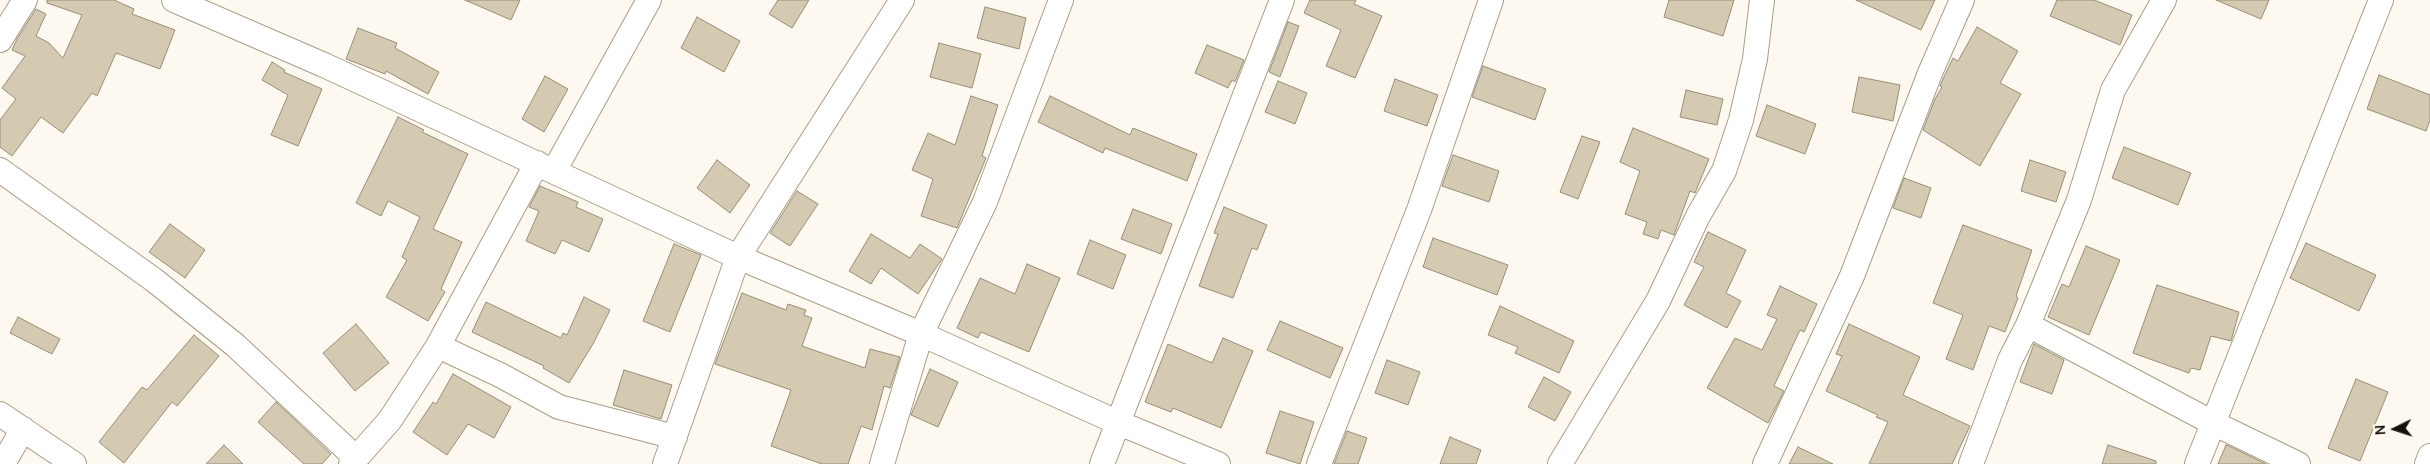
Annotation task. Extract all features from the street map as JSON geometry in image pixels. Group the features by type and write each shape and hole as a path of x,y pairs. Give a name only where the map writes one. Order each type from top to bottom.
{"street":[{"path":"0,40 25,0"},
{"path":"174,0 234,24 738,257 921,334 1119,423 1218,464"},
{"path":"0,170 76,223 184,303 235,345 354,461 390,420 438,346 545,167 649,0"},
{"path":"665,464 738,257 902,0"},
{"path":"882,464 921,334 985,202 1061,0"},
{"path":"1102,464 1282,0"},
{"path":"1319,464 1419,210 1491,0"},
{"path":"1560,464 1658,301 1698,216 1724,171 1741,120 1756,58 1762,0"},
{"path":"1765,464 1852,276 1930,73 1962,0"},
{"path":"1970,464 2010,360 2028,325 2079,200 2113,90 2164,0"},
{"path":"2197,464 2381,0"},
{"path":"2028,325 2213,423 2298,464"},
{"path":"438,346 500,375 559,406 675,436"},
{"path":"0,414 74,464"},
{"path":"3,464 23,429"},
{"path":"2427,464 2430,456"}],"building":[{"path":"47,0 114,0 134,9 132,14 175,30 160,69 116,53 97,96 92,93 63,133 41,117 12,156 0,147 0,120 16,99 2,88 25,56 12,50 17,39 36,9 46,14 36,36 49,43 63,58 82,15 47,3"},
{"path":"465,0 520,0 511,20"},
{"path":"778,0 809,0 792,28 769,14"},
{"path":"1310,0 1356,0 1354,4 1382,16 1355,78 1326,66 1341,30 1304,13"},
{"path":"1669,0 1734,0 1723,36 1664,17"},
{"path":"1856,0 1935,0 1921,30"},
{"path":"2057,0 2094,0 2132,15 2120,45 2050,16"},
{"path":"2216,0 2269,0 2261,19"},
{"path":"985,7 1026,18 1019,49 977,38"},
{"path":"697,17 740,41 724,72 681,48"},
{"path":"1288,22 1299,26 1280,77 1269,72"},
{"path":"1977,27 2018,51 2000,83 2021,94 1980,166 1923,130 1953,58 1958,61"},
{"path":"358,28 397,43 395,48 439,72 428,94 386,71 385,74 346,59"},
{"path":"939,43 981,54 972,88 930,77"},
{"path":"1207,45 1244,60 1235,82 1232,80 1228,88 1195,73"},
{"path":"272,62 285,70 284,72 322,89 298,146 271,135 288,95 262,80"},
{"path":"1483,66 1546,89 1535,120 1472,97"},
{"path":"2379,75 2430,95 2430,120 2426,131 2367,109"},
{"path":"545,76 568,89 544,132 522,119"},
{"path":"1859,77 1900,85 1893,121 1852,112"},
{"path":"1395,79 1438,95 1427,126 1384,111"},
{"path":"1278,81 1307,93 1295,124 1265,112"},
{"path":"1686,90 1723,99 1717,125 1680,117"},
{"path":"971,96 998,105 982,156 986,158 957,228 921,216 933,179 912,170 928,133 955,145"},
{"path":"1050,96 1130,135 1133,128 1197,154 1187,181 1105,148 1103,153 1038,122"},
{"path":"1767,105 1816,124 1805,154 1756,136"},
{"path":"398,117 424,130 422,132 468,154 433,229 462,242 441,289 445,292 428,321 386,297 407,260 402,257 420,217 388,201 381,216 356,203"},
{"path":"1633,128 1709,159 1695,193 1690,191 1674,235 1661,230 1658,239 1643,234 1647,222 1625,214 1640,171 1620,162"},
{"path":"1582,136 1600,142 1578,199 1560,192"},
{"path":"2124,147 2191,173 2178,205 2112,178"},
{"path":"1453,155 1499,171 1489,202 1442,186"},
{"path":"717,160 750,185 730,213 697,188"},
{"path":"2030,160 2066,172 2056,202 2021,191"},
{"path":"1904,178 1931,188 1921,218 1893,208"},
{"path":"540,186 578,202 576,207 603,219 589,252 562,240 555,254 526,241 539,211 529,207"},
{"path":"797,191 818,204 790,246 770,233"},
{"path":"1224,207 1267,225 1257,250 1252,248 1233,298 1199,286 1218,234 1214,233"},
{"path":"1133,209 1172,224 1161,254 1121,239"},
{"path":"170,224 205,250 185,278 149,252"},
{"path":"1963,225 2032,250 2016,296 2018,298 2005,332 1989,326 1973,370 1946,359 1963,315 1933,303"},
{"path":"1708,232 1746,250 1726,293 1741,301 1727,328 1684,305 1704,267 1694,262"},
{"path":"871,234 910,258 920,244 942,259 918,294 881,268 871,284 849,271"},
{"path":"1433,238 1508,265 1497,295 1423,267"},
{"path":"1090,240 1126,255 1113,289 1077,274"},
{"path":"2306,243 2376,275 2359,311 2290,278"},
{"path":"674,244 701,255 670,332 643,321"},
{"path":"2086,246 2120,260 2089,335 2048,317 2062,284 2069,287"},
{"path":"1027,264 1060,278 1029,352 981,332 978,338 957,328 980,278 1015,294"},
{"path":"2157,285 2239,312 2231,341 2211,336 2200,370 2191,368 2189,373 2133,353"},
{"path":"1780,286 1817,304 1804,332 1800,330 1774,386 1784,391 1768,423 1707,388 1735,338 1762,350 1777,319 1767,315"},
{"path":"742,293 786,310 788,304 806,310 804,315 812,318 802,346 865,368 870,349 900,357 890,388 884,386 872,430 861,426 848,464 822,464 771,446 791,390 715,364"},
{"path":"584,297 610,310 593,344 569,383 543,368 544,366 472,332 486,302 561,338 563,333 567,335"},
{"path":"1500,306 1574,341 1559,373 1515,353 1518,347 1488,335"},
{"path":"18,317 60,339 52,354 10,333"},
{"path":"1280,321 1343,348 1330,378 1267,350"},
{"path":"356,324 389,363 355,391 323,353"},
{"path":"1849,324 1920,357 1903,395 1970,426 1952,464 1869,464 1888,422 1876,417 1878,415 1826,391 1842,356 1836,354"},
{"path":"194,335 219,356 177,406 172,402 124,463 99,442 142,387 147,390"},
{"path":"1223,338 1253,351 1221,428 1173,408 1171,412 1145,402 1168,344 1212,363"},
{"path":"2034,344 2064,360 2052,394 2020,382"},
{"path":"1387,360 1420,372 1408,405 1375,393"},
{"path":"930,369 958,382 938,427 911,415"},
{"path":"624,370 672,385 661,419 613,405"},
{"path":"453,374 511,407 494,438 468,424 447,455 413,432 433,402 436,404"},
{"path":"1544,377 1571,392 1555,421 1528,407"},
{"path":"2356,379 2388,392 2360,461 2328,448"},
{"path":"276,402 331,454 322,464 304,464 258,422"},
{"path":"1280,411 1314,422 1300,464 1266,453"},
{"path":"1347,431 1367,438 1358,464 1334,464"},
{"path":"1450,437 1481,450 1476,464 1440,464"},
{"path":"224,445 243,464 206,464"},
{"path":"2108,445 2156,461 2156,464 2102,464"},
{"path":"2226,445 2229,446 2266,464 2218,464"},
{"path":"1798,447 1833,464 1789,464"}]}
